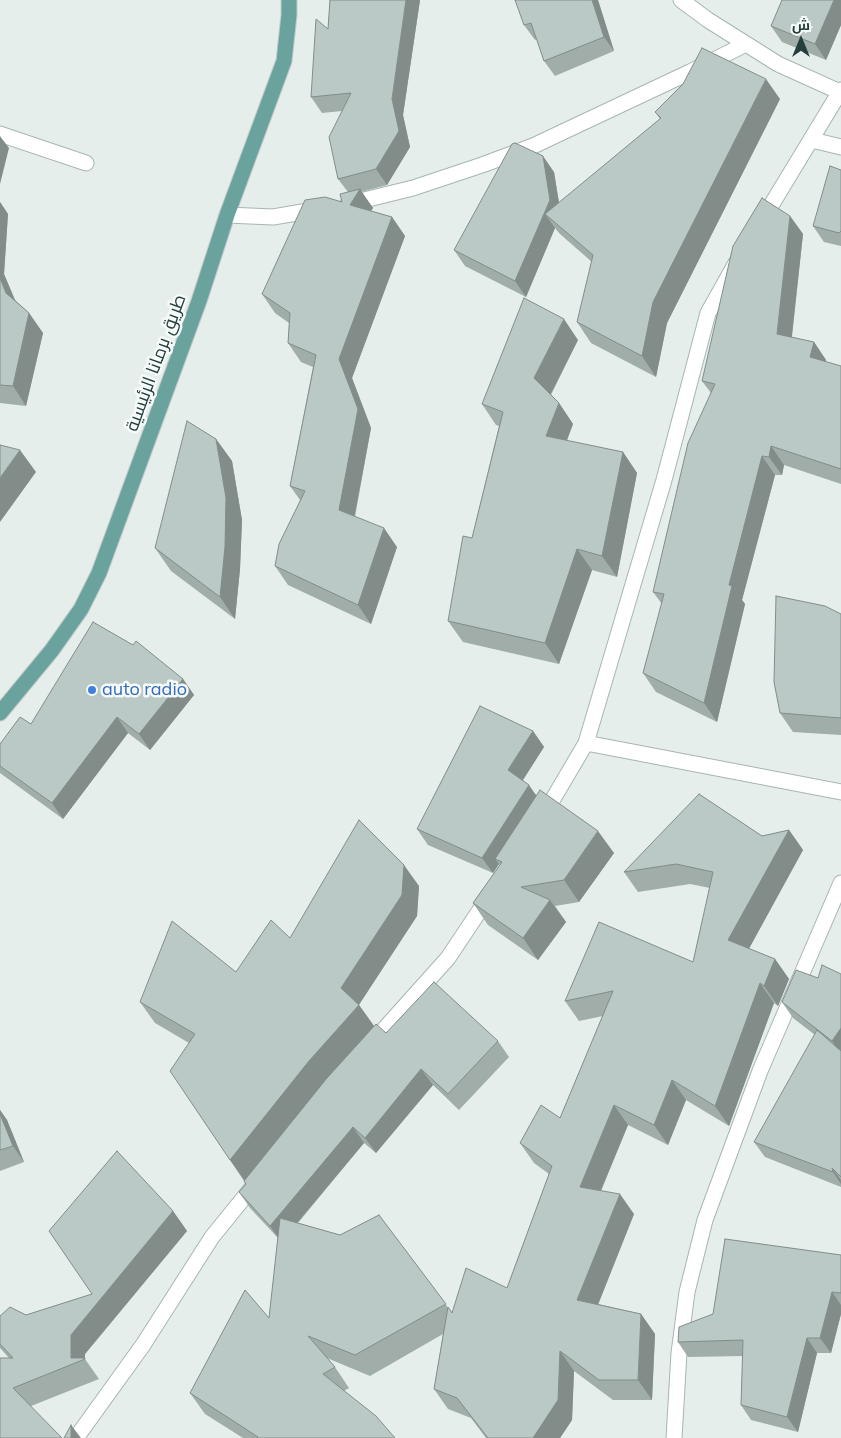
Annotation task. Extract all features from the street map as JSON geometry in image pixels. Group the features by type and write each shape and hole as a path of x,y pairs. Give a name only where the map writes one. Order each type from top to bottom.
{"main road":[{"name":"طريق برمانا الرئيسية","path":"0,712 57,643 81,608 99,573 200,301 227,216 284,61 289,0"}],"street":[{"path":"682,0 778,64 840,91 755,232"},
{"path":"227,216 273,218 347,205 413,188 533,146 746,44"},
{"path":"0,134 86,163"},
{"path":"812,140 841,147"},
{"path":"534,830 586,743 664,480 708,313 744,249"},
{"path":"586,743 841,792"},
{"path":"674,1438 680,1353 687,1292 705,1220 760,1071 841,883"},
{"path":"357,1059 448,958 496,886"},
{"path":"76,1438 143,1344 212,1238 267,1170"}],"building":[{"path":"330,0 406,0 392,99 399,131 376,169 338,179 329,137 351,93 311,97 316,19 328,29"},
{"path":"515,0 592,0 604,37 544,61 531,23 524,25"},
{"path":"782,0 834,0 815,44 771,26"},
{"path":"702,48 766,79 653,302 642,356 577,322 593,255 545,214 661,118 655,112 683,84"},
{"path":"515,143 543,156 550,200 515,281 454,250 512,144"},
{"path":"830,166 841,170 841,231 839,233 813,226"},
{"path":"360,189 350,205 392,217 339,359 358,409 339,510 384,528 358,605 275,566 279,544 305,491 290,486 316,355 288,343 290,313 262,294 305,200 325,197 342,202 340,194"},
{"path":"762,198 790,216 777,334 814,342 810,357 841,366 841,469 771,446 769,457 762,456 729,585 732,586 704,703 643,673 664,594 653,592 688,443 715,384 702,381 733,246"},
{"path":"0,278 6,293 29,313 13,386 0,385"},
{"path":"524,298 564,319 534,378 559,403 546,436 623,452 602,556 577,549 545,643 448,621 463,536 472,538 503,412 482,404"},
{"path":"187,421 216,439 226,498 225,547 220,597 155,548"},
{"path":"0,445 20,450 0,478"},
{"path":"776,596 825,606 841,614 841,718 780,713 774,682"},
{"path":"93,622 133,645 136,641 183,679 139,734 117,717 52,803 0,766 0,744 20,717 31,724"},
{"path":"480,706 533,731 508,770 529,785 482,858 417,829"},
{"path":"540,790 598,831 564,880 521,887 550,900 523,938 473,903 502,862 495,859"},
{"path":"699,794 762,836 789,830 728,940 775,959 764,986 760,983 715,1106 672,1080 654,1125 614,1105 580,1187 620,1194 577,1300 641,1314 638,1380 599,1380 560,1351 558,1400 533,1438 488,1438 457,1398 434,1389 448,1307 452,1313 466,1268 507,1288 552,1166 520,1143 541,1105 560,1118 613,991 565,1001 599,922 693,962 713,872 676,864 624,872"},
{"path":"359,820 404,865 402,895 341,988 359,1005 309,1061 230,1160 170,1071 195,1034 140,1002 172,921 236,972 271,920 290,938"},
{"path":"822,965 841,974 841,1028 832,1041 782,1002 796,970 818,978"},
{"path":"434,982 498,1041 448,1094 421,1069 365,1138 353,1127 270,1226 239,1192 246,1184 244,1181 327,1078 376,1024 386,1033"},
{"path":"817,1030 841,1051 841,1177 832,1168 833,1172 754,1142"},
{"path":"0,1114 13,1146 0,1150"},
{"path":"117,1151 173,1211 71,1335 71,1358 85,1359 13,1388 62,1438 0,1438 0,1358 13,1358 0,1344 0,1316 10,1307 26,1315 92,1294 49,1231"},
{"path":"379,1215 446,1304 355,1355 308,1336 335,1367 323,1374 376,1416 395,1438 257,1438 190,1393 245,1290 269,1318 280,1218 340,1235"},
{"path":"725,1239 841,1255 841,1293 832,1292 820,1338 807,1338 787,1417 741,1405 743,1340 678,1342 679,1327 713,1314"},
{"path":"71,1425 71,1438 64,1438"}],"place":[{"name":"auto radio","path":"92,690"}]}
